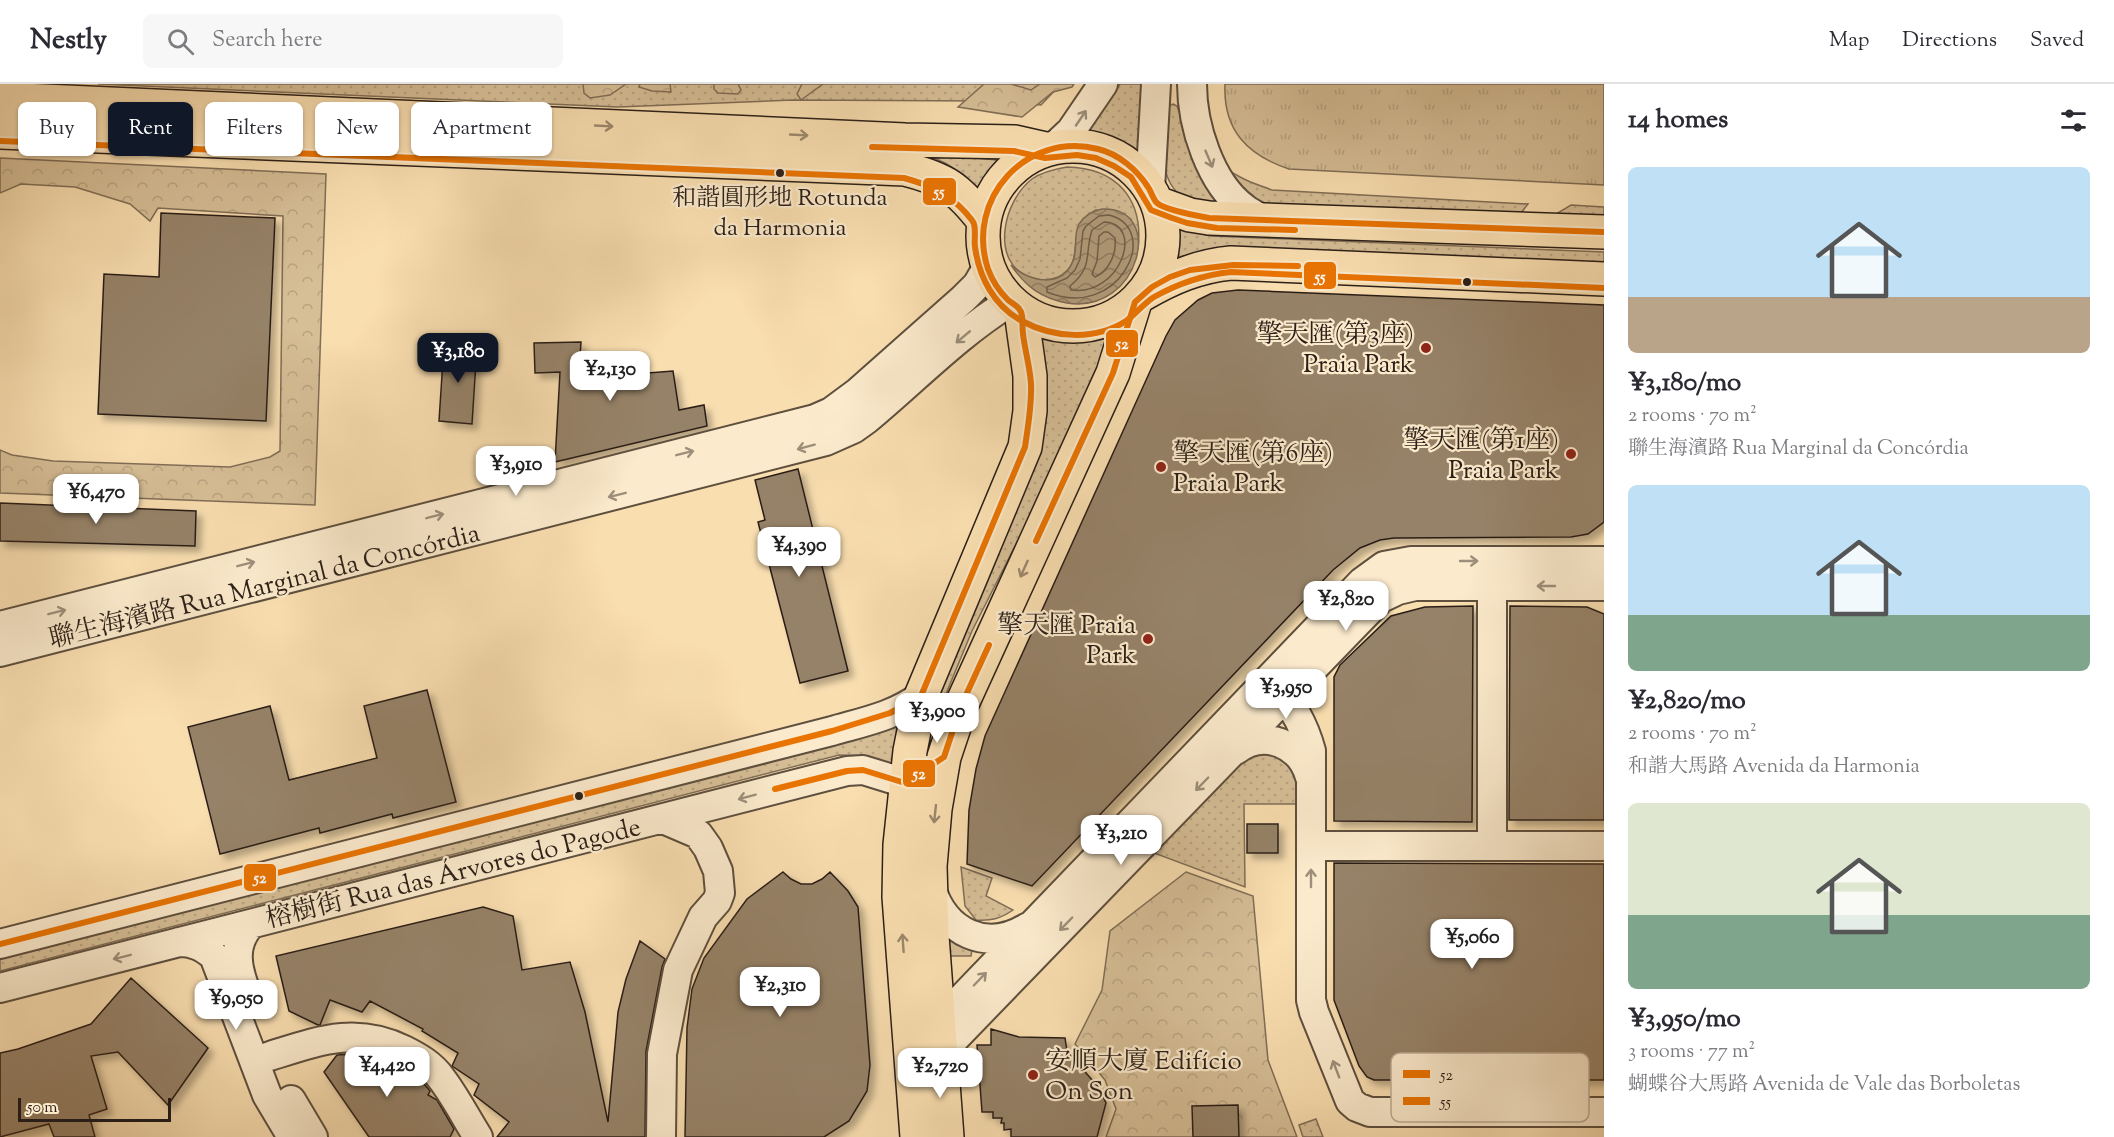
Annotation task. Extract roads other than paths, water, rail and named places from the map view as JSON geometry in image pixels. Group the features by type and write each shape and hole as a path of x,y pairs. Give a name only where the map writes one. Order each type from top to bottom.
{"main road":[{"path":"0,99 893,139 1015,142 1050,148 1077,146 1099,149 1119,158 1137,171 1154,196 1163,226 1163,250 1156,273 1139,298 1113,373 960,706 944,757 935,809 930,886 940,1021 914,1132"},
{"path":"0,132 904,169 941,180 965,196 983,220"},
{"path":"1050,148 1024,160 1005,176 991,196 983,220 982,244 987,268 997,286 1016,306 1039,320 1059,326 1100,323 1118,315 1170,278 1212,265 1231,263 1604,279"},
{"path":"1154,196 1190,215 1209,218 1604,232"},
{"path":"947,1137 906,987 900,897 900,845 905,783 921,696 1025,447 1030,411 1030,376 1016,306"},
{"path":"906,987 912,1002 922,1013 940,1021"}],"street":[{"path":"1050,148 1071,131 1103,84"},
{"path":"1154,196 1156,84"},
{"path":"1192,84 1197,127 1210,163 1230,195 1243,208 1264,220"},
{"name":"聯生海濱路 Rua Marginal da Concórdia","path":"0,626 815,419 831,412 858,392 963,299 977,285 987,268"},
{"name":"聯生海濱路 Rua Marginal da Concórdia","path":"0,652 826,441 846,433 867,419 992,313 1016,306"},
{"path":"928,1065 947,1051 956,1038 1230,755 1278,688 1362,582 1384,566 1411,561 1604,561"},
{"path":"940,1021 1034,924 1278,688 1381,598 1398,590 1415,586 1604,586"},
{"path":"1492,586 1492,846"},
{"path":"1278,688 1305,729 1311,751 1311,1000 1314,1012 1345,1093 1353,1104 1370,1112 1391,1112"},
{"name":"榕樹街 Rua das Árvores do Pagode","path":"0,944 843,728 891,714 921,696"},
{"path":"1230,755 1256,740 1272,740 1286,744 1307,766 1312,781"},
{"path":"905,783 944,757"},
{"name":"榕樹街 Rua das Árvores do Pagode","path":"0,988 847,771 863,770 905,783"},
{"path":"661,1137 662,1054 678,970 703,917 720,893 718,871 708,848 698,834 663,819"},
{"path":"1311,846 1604,846"},
{"path":"930,886 936,904 947,920 962,931 980,938 999,939 1017,934 1034,924"},
{"path":"251,924 237,949 241,979 270,1056 286,1090 314,1137"},
{"path":"179,942 190,942 203,947 214,956 267,1095 292,1137"},
{"path":"940,1021 951,1023 966,1021 980,1014"},
{"path":"270,1056 312,1043 339,1038 370,1038 397,1047 421,1058 441,1077 478,1137"}],"water":[{"path":"1102,209 1122,213 1134,224 1138,241 1136,259 1127,278 1112,293 1092,302 1067,303 1042,295 1022,280 1011,265 1018,271 1036,279 1045,280 1061,276 1068,270 1073,261 1079,224 1089,214"}],"place":[{"name":"和諧圓形地 Rotunda da Harmonia","path":"780,173"},
{"name":"擎天匯(第3座) Praia Park","path":"1426,348"},
{"name":"擎天匯(第1座) Praia Park","path":"1571,454"},
{"name":"擎天匯(第6座) Praia Park","path":"1161,467"},
{"name":"擎天匯 Praia Park","path":"1148,639"},
{"name":"安順大廈 Edifício On Son","path":"1033,1075"}]}
